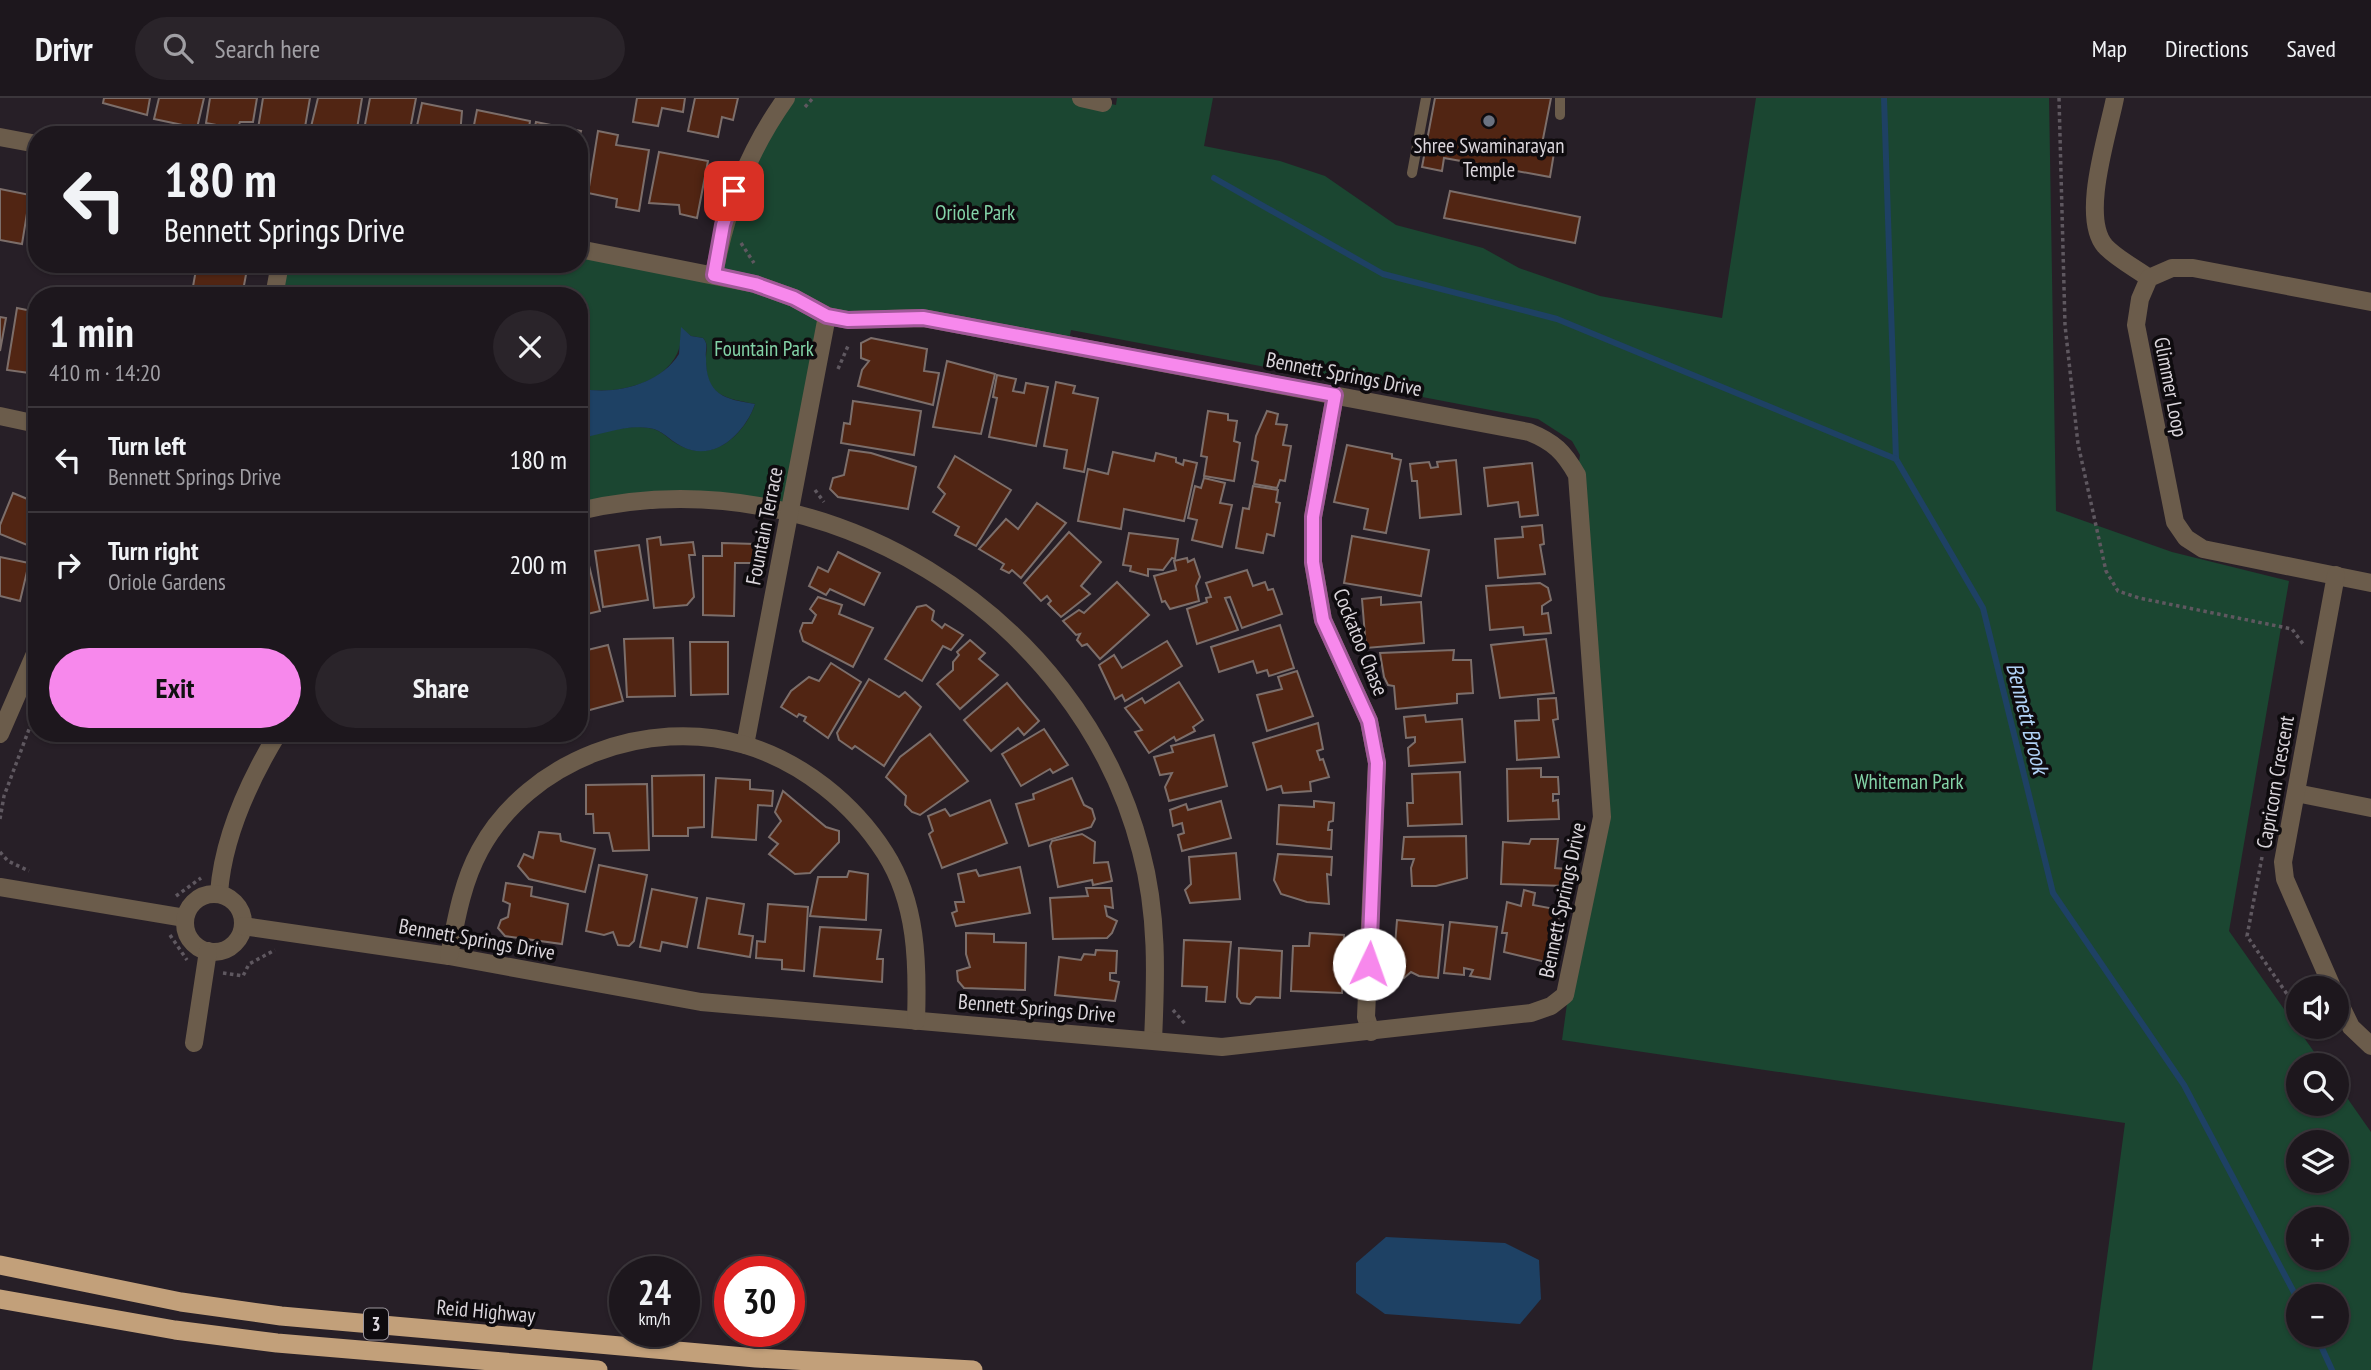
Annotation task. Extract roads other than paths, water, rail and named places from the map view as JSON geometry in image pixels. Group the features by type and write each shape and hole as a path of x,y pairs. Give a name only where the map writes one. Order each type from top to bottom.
{"highway":[{"name":"Reid Highway","path":"0,1265 181,1302 281,1316 755,1358 973,1370"},
{"name":"3","path":"0,1299 175,1331 277,1343 597,1370"}],"street":[{"path":"714,275 723,225 734,191 748,158 786,98"},
{"path":"1082,98 1103,103"},
{"path":"2115,98 2093,211 2095,230 2105,246 2148,278 2172,268 2193,268 2371,302"},
{"path":"0,136 28,142"},
{"name":"Bennett Springs Drive","path":"243,926 449,956 701,1002 1222,1047 1531,1013 1551,1006 1565,995 1602,817 1577,475 1565,453 1551,441 1529,432 923,318 848,320 827,316 794,298 755,284 588,251"},
{"name":"Glimmer Loop","path":"2148,278 2140,299 2136,325 2175,522 2181,533 2203,548 2371,583"},
{"name":"Fountain Terrace","path":"745,745 827,316"},
{"name":"Cockatoo Chase","path":"1335,395 1313,517 1313,562 1323,620 1369,721 1377,763 1366,1017 1371,1032"},
{"path":"0,416 28,422"},
{"path":"588,509 626,502 701,498 789,513 856,534 925,565 1006,629 1068,696 1095,738 1114,777 1141,849 1149,884 1157,962 1153,1040"},
{"name":"Capricorn Crescent","path":"2327,976 2285,879 2283,862 2336,575"},
{"path":"0,734 5,709 28,666"},
{"path":"449,956 465,883 481,849 529,790 558,769 592,752 670,736 745,745 799,769 827,789 852,809 885,853 905,898 916,942 916,1021"},
{"path":"219,893 222,859 230,835 274,742"},
{"path":"2296,793 2371,808"},
{"path":"0,887 185,918"},
{"path":"219,893 237,905 243,926 235,943 227,949 208,951 190,940 185,918 196,899 219,893"},
{"path":"194,1043 208,951"},
{"path":"2349,1023 2371,1046"}],"lane":[{"path":"1412,173 1426,98"},
{"path":"1560,98 1560,115"}],"water":[{"path":"681,327 691,336 703,338 705,341 707,370 713,387 726,397 755,404 736,435 727,443 705,451 693,451 649,428 623,429 588,436 588,389 634,386 660,374 679,354"},
{"path":"1386,1237 1505,1243 1539,1260 1541,1299 1520,1324 1385,1314 1356,1293 1356,1263"}],"waterway":[{"name":"Bennett Brook","path":"1884,98 1896,459 1983,608 2053,893 2184,1085 2290,1284"},
{"path":"1214,178 1383,274 1557,319 1896,459"},
{"name":"Bennett Brook","path":"2321,1347 2332,1370"}],"place":[{"name":"Shree Swaminarayan Temple","path":"1489,121"}],"park label":[{"name":"Oriole Park","path":"975,212"},
{"name":"Fountain Park","path":"764,348"},
{"name":"Whiteman Park","path":"1909,781"}]}
